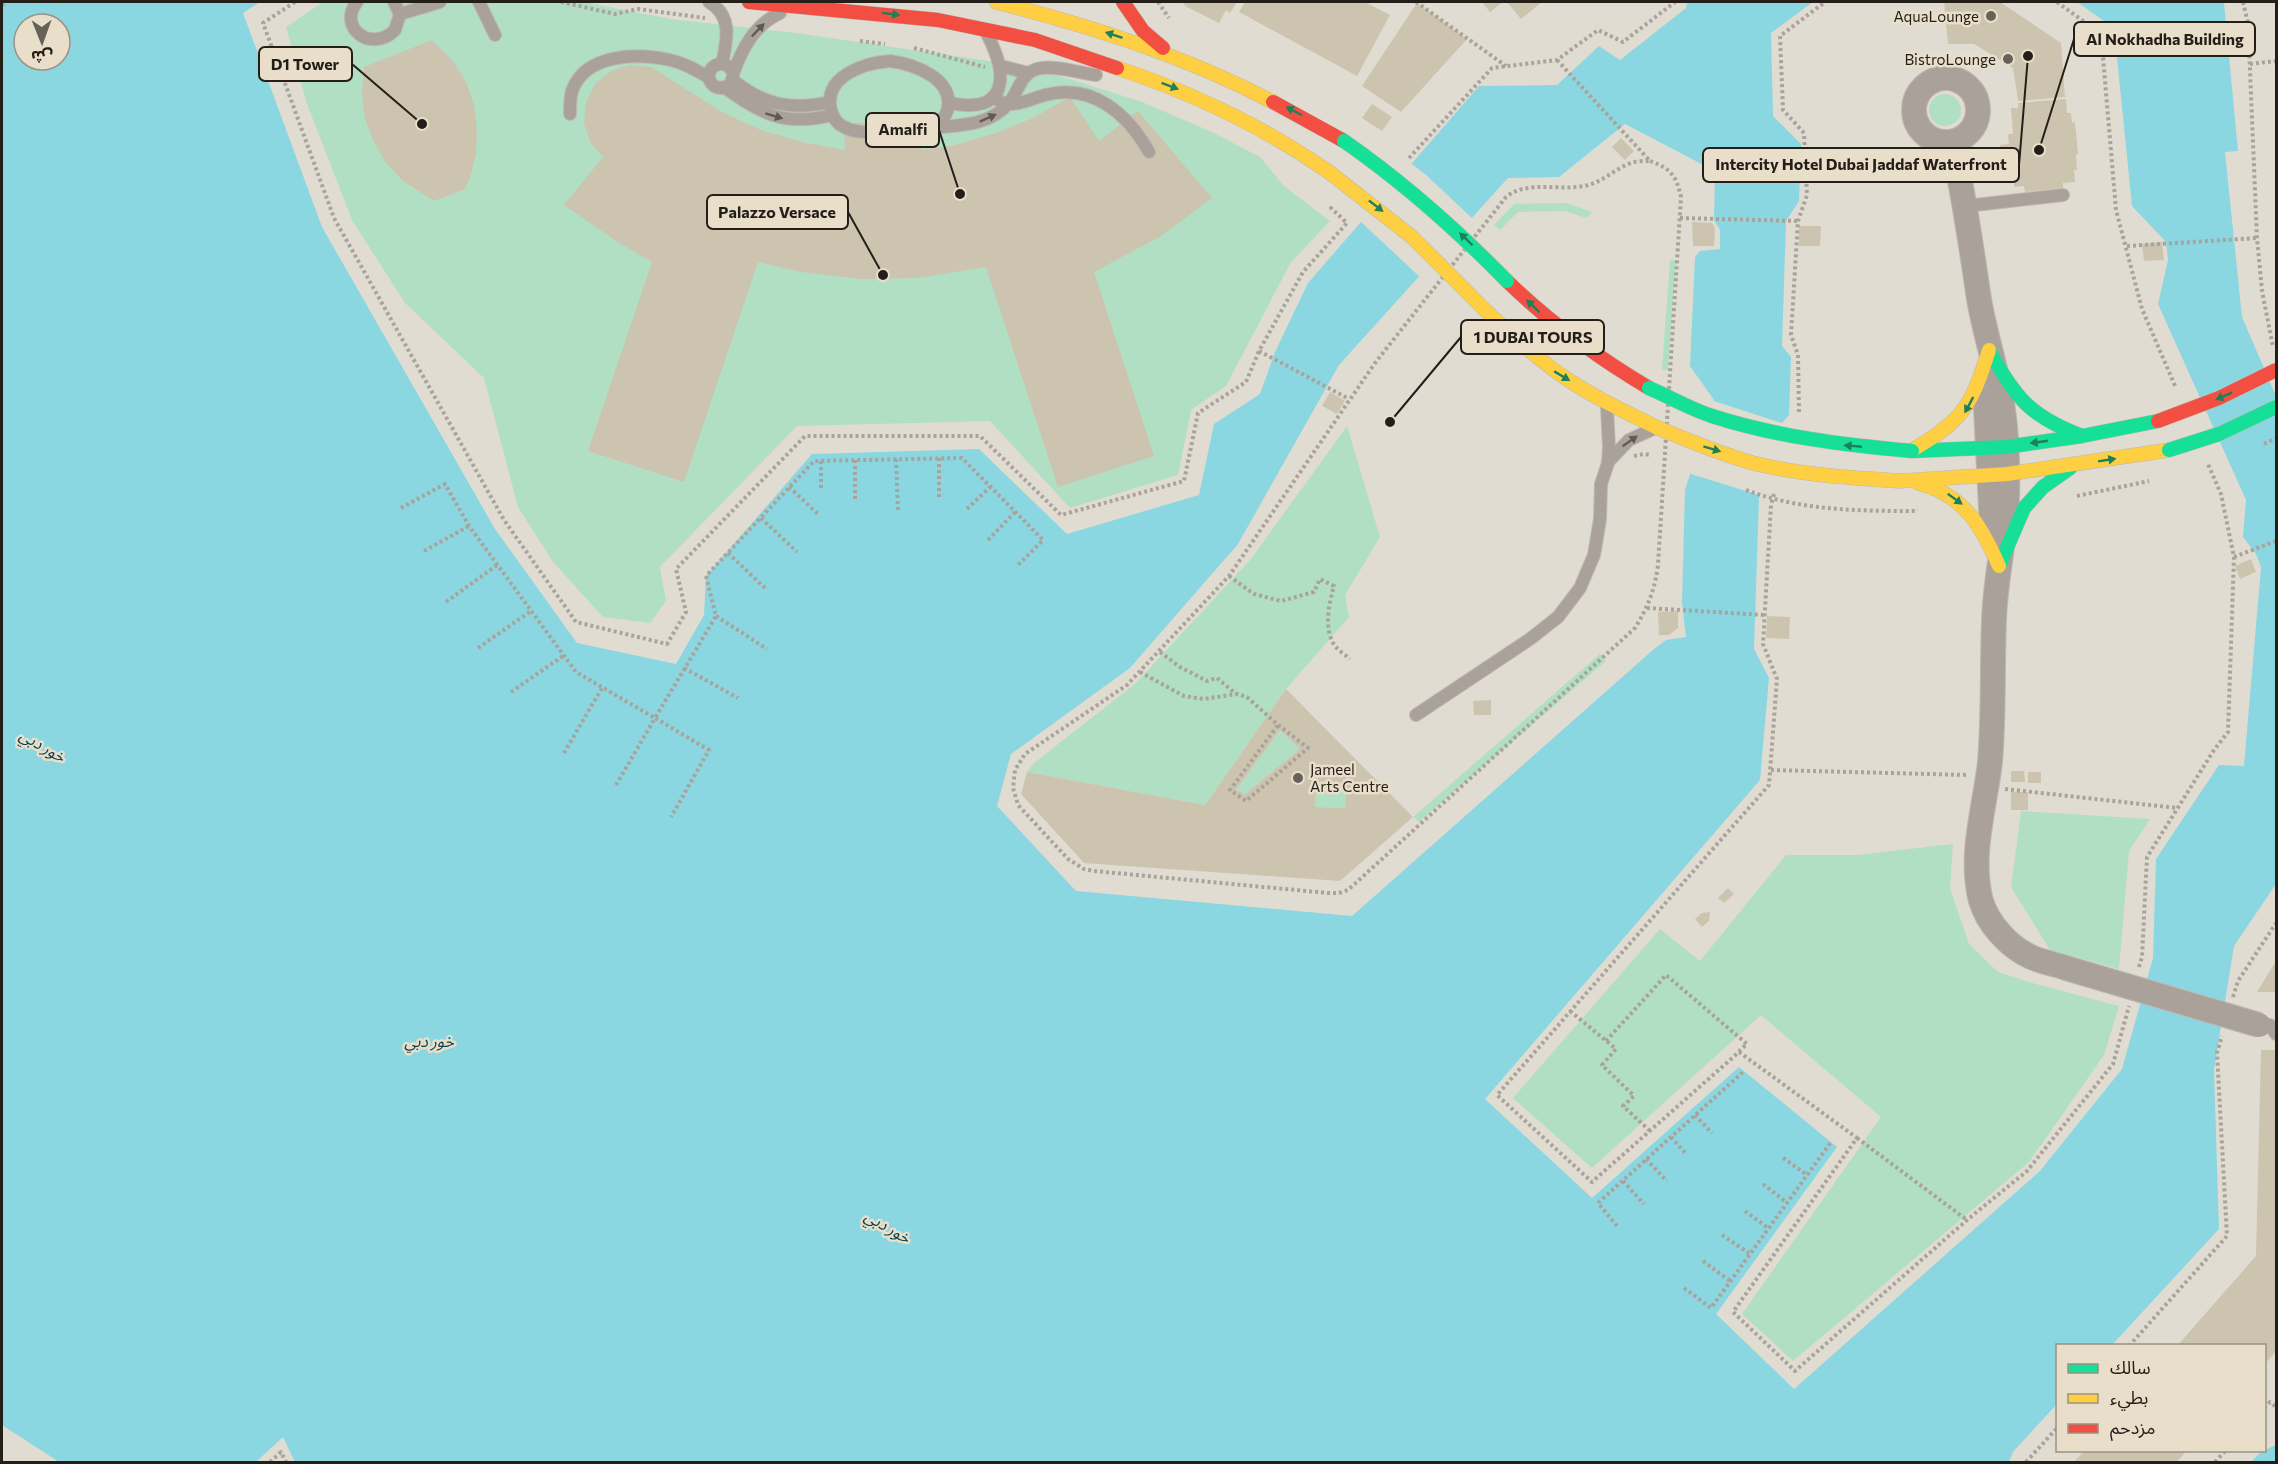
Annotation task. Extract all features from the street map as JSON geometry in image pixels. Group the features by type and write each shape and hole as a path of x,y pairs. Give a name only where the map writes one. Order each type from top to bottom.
{"street":[{"path":"749,2 896,15 983,28 1061,48 1147,78 1216,106 1255,125 1372,202 1428,250 1518,342 1554,370 1607,402 1702,447 1765,465 1830,476 1923,484 1945,493 1960,502 1980,525 1998,566"},
{"path":"996,2 1046,8 1173,56 1261,94 1344,141 1389,171 1431,206 1539,313 1574,341 1611,366 1655,385 1710,416 1774,434 1840,445 1912,451 1997,447 2082,436 2158,421 2213,401 2277,370"},
{"path":"1123,2 1143,32 1173,56"},
{"path":"1035,40 1046,8"},
{"path":"1061,48 1071,16"},
{"path":"1952,142 1966,206 1989,350 1999,387 1998,475 2006,523 1998,566 1994,620 1993,724 1988,781 1976,857 1976,881 1982,904 1994,926 2010,943 2030,957 2271,1027"},
{"path":"1989,350 2015,396 2057,428 2082,436"},
{"path":"1912,451 1942,434 1962,416 1971,404 1989,350"},
{"path":"1900,481 1998,475 2169,450 2219,434 2277,407"},
{"path":"1998,566 2024,508 2043,487 2074,465"}],"lane":[{"path":"357,2 351,14 352,23 363,37 372,40 381,40 395,30 400,14 394,2"},
{"path":"400,14 440,2"},
{"path":"479,2 495,35"},
{"path":"709,2 715,5 723,15 728,27 728,39 722,64"},
{"path":"570,114 572,91 585,71 605,59 650,57 670,60 708,77 714,86 730,80 749,39 759,27 772,16 802,6"},
{"path":"949,103 971,105 993,97 999,90 1000,66 983,28"},
{"path":"931,128 941,122 947,113 949,103 945,90 935,78 921,69 906,63 874,62 844,76 832,88 829,102 832,115 840,126 852,132 910,131 971,124 984,120 1008,105 1059,92 1090,95 1131,125 1149,152"},
{"path":"708,77 712,67 722,64 731,69 730,80 751,106 766,114 800,121 832,115"},
{"path":"1000,66 1028,73"},
{"path":"1008,105 1020,82 1028,73 1045,67 1100,75 1147,78"},
{"path":"730,80 760,99 777,104 811,106 829,102"},
{"path":"993,97 1008,105"},
{"path":"1966,206 2063,195"},
{"path":"1416,715 1530,639 1558,616 1580,588 1594,555 1600,519 1601,484 1608,463 1607,402"},
{"path":"1608,463 1629,440 1658,428"}],"path":[{"path":"2,5 7,2"},
{"path":"295,2 263,22 334,219 504,520 576,622 667,644 686,612 676,569 805,436 980,436 1062,515 1184,481 1198,413 1246,382 1259,351 1303,272 1347,224 1331,208 1338,200"},
{"path":"1416,2 1506,66"},
{"path":"1402,153 1409,158 1492,68 1557,60 1598,30 1623,42 1676,2"},
{"path":"2057,2 2101,34 2116,210 2142,309 2179,396"},
{"path":"2243,2 2248,23 2257,238 2262,291 2274,350"},
{"path":"1557,60 1650,161"},
{"path":"2250,64 2277,61"},
{"path":"1650,161 1666,167 1677,180 1681,197 1680,218 1658,565 1655,587 1647,608 1635,628 1348,890 1339,893 1084,869 1068,859 1018,805 1013,788 1016,770 1025,754 1127,685 1228,576 1375,363 1506,197 1521,189 1588,186 1603,180 1632,162 1650,161"},
{"path":"1680,218 1798,222"},
{"path":"2127,246 2257,238"},
{"path":"1259,351 1349,399"},
{"path":"1655,385 1669,386 1680,391"},
{"path":"1629,458 1644,454 1656,456"},
{"path":"939,458 939,498"},
{"path":"766,649 716,616 706,576 814,461 962,458 1043,540 1016,567"},
{"path":"896,459 898,512"},
{"path":"855,460 855,501"},
{"path":"820,461 821,488"},
{"path":"2136,978 2142,957 2147,857 2228,732 2234,557 2222,494 2207,461"},
{"path":"401,508 445,484 469,526 576,672 710,750 671,817"},
{"path":"789,487 818,514"},
{"path":"967,509 990,487"},
{"path":"988,540 1015,512"},
{"path":"761,518 797,552"},
{"path":"424,551 469,526"},
{"path":"2234,557 2277,541"},
{"path":"728,553 765,588"},
{"path":"446,602 497,564"},
{"path":"1228,576 1254,594 1281,601 1314,592 1320,579 1334,586 1328,607 1329,628 1335,646 1350,659"},
{"path":"1647,608 1764,615"},
{"path":"478,648 531,610"},
{"path":"616,785 716,616"},
{"path":"1160,652 1180,667 1207,681 1218,678 1237,694 1247,698 1308,748 1246,801 1230,790 1278,725"},
{"path":"511,692 563,656"},
{"path":"684,668 738,698"},
{"path":"1140,672 1184,696 1203,699 1237,694"},
{"path":"564,753 602,688"},
{"path":"1771,770 1988,781 2177,808"},
{"path":"1606,1041 1666,975 1747,1044 1592,1182 1497,1095 1650,921"},
{"path":"2232,1002 2238,981 2277,923"},
{"path":"1857,1138 1733,1312 1795,1371 1967,1220 2027,1171 2113,1064 2130,1000"},
{"path":"1570,1011 1616,1049 1602,1065 1634,1096 1623,1106 1650,1131"},
{"path":"2131,1344 2227,1236 2217,1053 2223,1033"},
{"path":"1739,1052 1967,1220"},
{"path":"1617,1226 1598,1203 1744,1071"},
{"path":"1695,1115 1712,1133"},
{"path":"1671,1137 1687,1155"},
{"path":"1684,1288 1711,1308 1831,1142"},
{"path":"1783,1158 1806,1174"},
{"path":"1647,1159 1666,1181"},
{"path":"1623,1180 1644,1204"},
{"path":"1763,1184 1786,1202"},
{"path":"1745,1211 1768,1228"},
{"path":"1722,1235 1749,1254"},
{"path":"1703,1261 1730,1281"},
{"path":"2026,1462 2056,1429"},
{"path":"270,1462 281,1452 286,1462"}],"green space":[{"path":"323,2 584,2 671,19 796,33 1036,70 1142,102 1212,132 1260,157 1284,186 1330,221 1291,262 1226,386 1191,410 1178,475 1070,508 990,421 797,426 660,567 666,601 650,623 603,617 553,562 518,507 484,378 405,303 352,220 307,104 286,27"},
{"path":"1945,94 1956,99 1961,110 1956,121 1945,126 1934,121 1929,110 1934,99"},
{"path":"1567,203 1592,212 1586,218 1565,211 1518,212 1500,230 1494,225 1514,204"},
{"path":"1670,260 1676,260 1668,370 1662,370"},
{"path":"1347,426 1380,537 1345,595 1349,617 1286,689 1205,805 1027,772 1034,763 1135,684 1251,559"},
{"path":"1600,654 1606,661 1419,822 1413,817"},
{"path":"1280,730 1300,749 1245,794 1236,790"},
{"path":"1316,787 1346,789 1345,808 1315,807"},
{"path":"2021,811 2150,819 2129,851 2119,969 2050,950 2011,887"},
{"path":"1953,844 1950,888 1969,944 1998,972 2119,1006 2104,1055 2029,1162 1793,1361 1742,1314 1881,1117 1761,1015 1592,1168 1513,1098 1660,929 1700,961 1786,855 1857,855"}],"water":[{"name":"خور دبي","path":"2,2 260,2 243,13 322,227 495,529 577,643 676,664 704,615 706,576 812,454 979,449 1067,534 1199,495 1214,424 1260,394 1275,352 1308,283 1479,86 1557,85 1599,46 1620,60 1686,8 1687,2 1813,2 1771,33 1773,116 1801,144 1799,201 1786,221 1782,346 1791,357 1789,415 1782,423 1759,497 1754,649 1769,678 1760,780 1485,1099 1592,1198 1739,1067 1837,1147 1716,1314 1794,1389 2040,1171 2122,1069 2153,958 2156,859 2219,765 2244,766 2261,567 2256,554 2243,537 2246,500 2158,304 2168,260 2166,242 2132,206 2114,28 2077,2 2224,3 2238,151 2225,152 2242,317 2276,396 2276,884 2234,946 2214,1070 2219,1229 2113,1344 2056,1344 2056,1405 2013,1452 2009,1462 295,1462 283,1437 256,1462 59,1462 2,1425","holes":["1625,124 1715,171 1714,220 1720,230 1720,249 1700,251 1695,257 1690,366 1714,400 1685,490 1682,602 1686,637 1666,640 1654,649 1352,916 1076,891 997,806 1011,754 1130,668 1238,544 1339,365 1508,178 1559,177"]},
{"path":"2276,1445 2276,1462 2251,1462 2261,1452 2266,1452 2266,1450"}],"pier":[{"path":"1409,162 1474,220 1422,279 1359,220"},
{"path":"1711,400 1785,424 1762,496 1688,473"}],"building":[{"path":"1183,2 1237,2 1230,13 1226,10 1219,23 1185,6"},
{"path":"1245,2 1365,2 1390,15 1357,76 1239,12"},
{"path":"1482,2 1503,2 1490,12"},
{"path":"1507,2 1542,2 1521,19"},
{"path":"1944,2 2000,2 2061,43 2065,97 2018,101 2013,68 1974,44 1948,44"},
{"path":"1417,3 1467,39 1401,112 1362,86"},
{"path":"432,40 453,61 466,82 474,105 477,129 476,154 465,189 434,201 403,181 386,163 365,119 362,94 364,67"},
{"path":"630,65 651,67 722,112 761,130 802,142 845,150 844,123 922,122 922,150 951,146 993,134 1033,118 1070,97 1099,141 1138,111 1212,198 1161,236 1094,272 1154,456 1058,487 986,267 918,278 859,279 801,272 758,262 684,482 588,451 652,262 616,241 564,205 603,157 590,142 584,123 586,102 595,84 611,71"},
{"path":"2066,99 2067,113 2071,113 2072,123 2075,122 2078,154 2076,155 2077,170 2074,170 2075,182 2063,183 2063,188 2025,192 2024,186 2014,187 2014,178 2004,179 2000,145 2009,144 2008,134 2013,134 2011,108 2018,108 2018,103"},
{"path":"1372,104 1392,117 1382,131 1362,118"},
{"path":"1621,138 1634,151 1625,160 1612,147"},
{"path":"1692,222 1712,223 1715,228 1714,246 1693,246"},
{"path":"1799,226 1821,226 1820,246 1799,246"},
{"path":"2162,242 2164,260 2144,261 2142,244"},
{"path":"1330,392 1345,401 1337,414 1322,406"},
{"path":"2251,559 2256,572 2240,579 2235,566"},
{"path":"1678,611 1678,628 1669,635 1659,635 1658,612"},
{"path":"1767,616 1790,617 1789,639 1766,638"},
{"name":"Jameel Arts Centre","path":"1286,689 1413,817 1340,881 1084,863 1021,794 1027,772 1205,805","holes":["1280,730 1300,749 1245,794 1236,790","1316,787 1346,789 1345,808 1315,807"]},
{"path":"1491,700 1491,715 1474,715 1473,701"},
{"path":"2011,771 2024,771 2025,782 2011,782"},
{"path":"2028,772 2041,772 2041,783 2028,783"},
{"path":"2011,792 2028,792 2028,810 2011,810"},
{"path":"1728,888 1734,894 1724,903 1718,898"},
{"path":"1710,912 1709,921 1702,927 1695,919 1702,913"},
{"path":"2276,961 2276,992 2257,992"},
{"path":"2261,1050 2276,1050 2276,1351 2266,1363 2266,1344 2179,1344 2256,1256"},
{"path":"2083,1452 2185,1452 2177,1462 2074,1462"}],"traffic: fast":[{"path":"1344,141 1428,207 1507,281"},
{"path":"1989,350 2007,381 2026,404 2050,421 2082,436"},
{"path":"1649,388 1704,413 1786,435 1912,451"},
{"path":"2169,450 2219,434 2276,407"},
{"path":"1912,451 2006,447 2082,436 2158,421"},
{"path":"1999,566 2024,508 2043,487 2070,468"}],"traffic: slow":[{"path":"996,2 1067,21 1172,56 1273,102"},
{"path":"1117,68 1173,88 1227,112 1279,140 1329,172"},
{"path":"1329,172 1412,237 1486,311"},
{"path":"1486,311 1534,354 1564,377 1598,398 1658,428"},
{"path":"1914,449 1944,429 1964,409 1977,384 1989,350"},
{"path":"1658,428 1729,456 1771,467 1826,475 1900,481"},
{"path":"1900,481 2007,474 2169,450"},
{"path":"1918,483 1948,495 1969,514 1985,537 1999,566"}],"traffic: jam":[{"path":"749,2 938,20 1035,40 1117,68"},
{"path":"1123,2 1143,31 1163,48"},
{"path":"1273,102 1344,141"},
{"path":"1507,281 1575,339 1649,388"},
{"path":"2158,421 2219,398 2276,370"}],"place":[{"name":"AquaLounge","path":"1991,16"},
{"name":"Intercity Hotel Dubai Jaddaf Waterfront","path":"2028,56"},
{"name":"BistroLounge","path":"2008,59"},
{"name":"D1 Tower","path":"422,124"},
{"name":"Al Nokhadha Building","path":"2039,150"},
{"name":"Amalfi","path":"960,194"},
{"name":"Palazzo Versace","path":"883,275"},
{"name":"1 DUBAI TOURS","path":"1390,422"},
{"name":"Jameel Arts Centre","path":"1298,778"}]}
